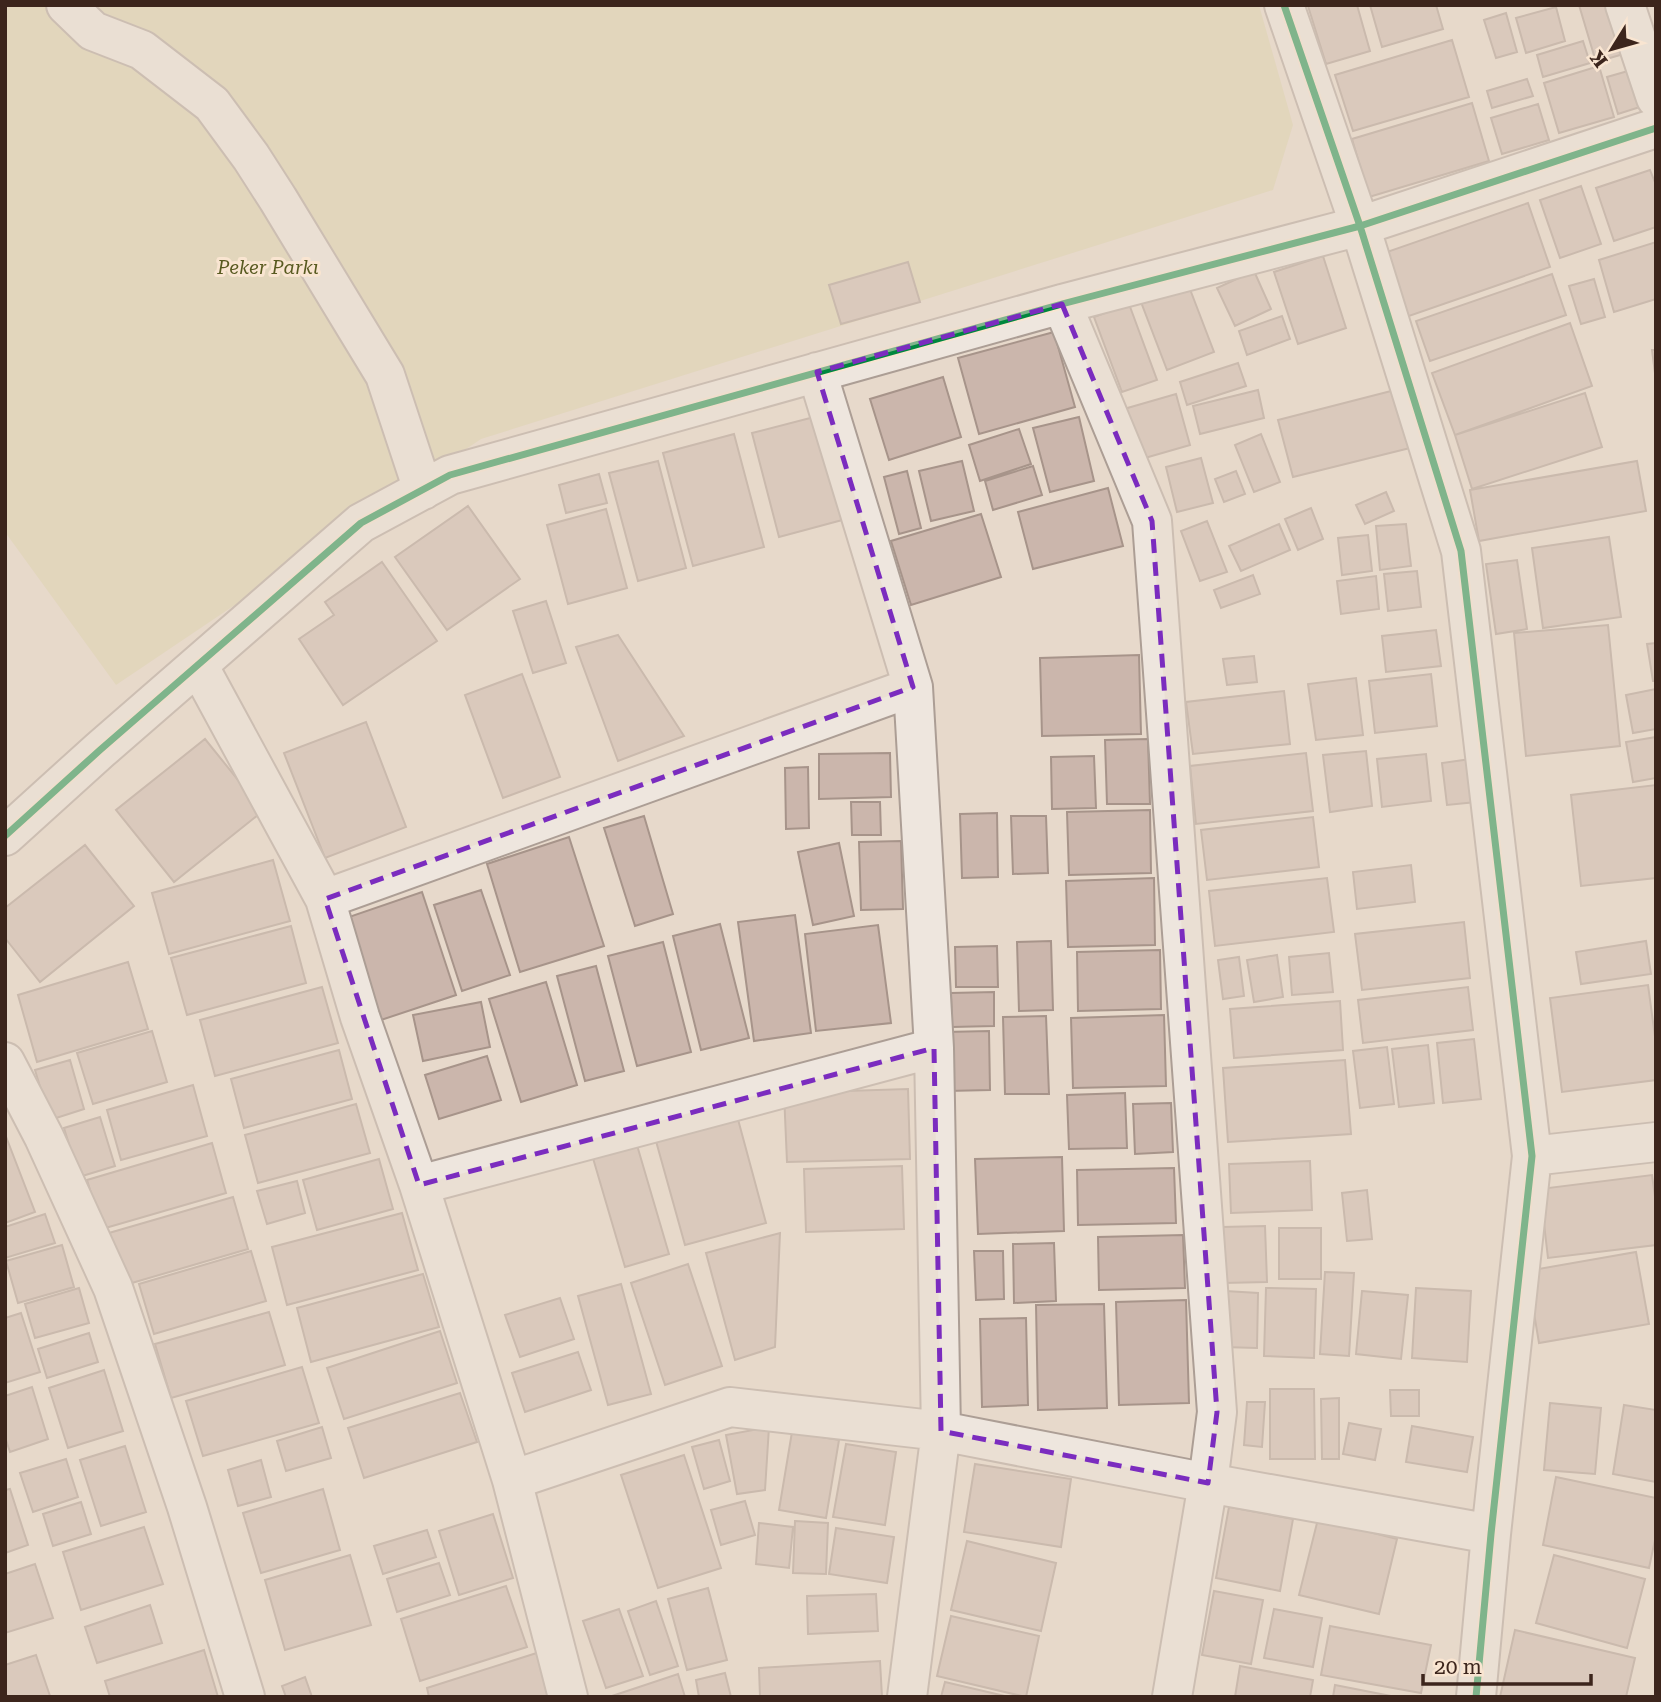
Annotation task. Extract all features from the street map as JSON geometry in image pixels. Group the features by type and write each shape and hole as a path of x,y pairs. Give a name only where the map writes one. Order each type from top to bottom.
{"street":[{"path":"66,5 93,31 142,50 212,104 278,199 385,375 424,489"},
{"path":"1284,5 1360,226 1461,551 1532,1156 1476,1697"},
{"path":"1625,5 1656,98"},
{"path":"5,836 361,523 450,475 1062,304 1360,226 1656,128"},
{"path":"1062,304 1152,520 1217,1412 1208,1483 1172,1697"},
{"path":"817,372 912,687 934,1048 941,1431 907,1697"},
{"path":"198,665 325,899 360,1017 419,1185 512,1480 568,1697"},
{"path":"325,899 912,687"},
{"path":"419,1185 934,1048"},
{"path":"5,1062 44,1137 113,1288 187,1507 245,1697"},
{"path":"1532,1156 1656,1142"},
{"path":"512,1480 730,1407 941,1431 1491,1534"}],"highlighted area":[{"path":"1062,304 1152,521 1217,1412 1208,1483 941,1431 934,1048 419,1185 325,899 913,687 817,372"}],"green space":[{"name":"Peker Parkı","path":"5,5 1259,5 1293,125 1273,190 481,439 116,685 5,532"}],"building":[{"path":"1357,5 1370,51 1326,64 1308,6"},
{"path":"1370,5 1436,5 1443,29 1382,47"},
{"path":"1579,5 1614,5 1627,53 1596,62"},
{"path":"1556,7 1565,41 1526,53 1516,18"},
{"path":"1506,13 1517,52 1496,58 1484,20"},
{"path":"1452,40 1469,97 1353,131 1335,75"},
{"path":"1583,41 1590,63 1543,77 1537,55"},
{"path":"1599,66 1614,117 1559,133 1544,83"},
{"path":"1635,69 1646,105 1618,114 1607,77"},
{"path":"1527,79 1533,96 1492,108 1487,91"},
{"path":"1472,103 1489,161 1369,197 1352,139"},
{"path":"1538,104 1549,140 1502,154 1491,118"},
{"path":"1650,170 1656,185 1656,227 1614,241 1596,188"},
{"path":"1581,186 1601,244 1560,258 1540,200"},
{"path":"1528,203 1550,267 1406,317 1384,253"},
{"path":"1656,242 1656,299 1614,312 1599,260"},
{"path":"1323,256 1346,328 1298,344 1274,272"},
{"path":"908,262 920,302 841,324 829,285"},
{"path":"1254,271 1271,309 1235,326 1217,288"},
{"path":"1552,274 1566,315 1430,361 1416,321"},
{"path":"1594,279 1605,317 1581,324 1569,286"},
{"path":"1188,284 1214,352 1167,370 1141,302"},
{"path":"1129,304 1157,380 1122,392 1094,317"},
{"path":"1282,316 1290,339 1247,355 1239,331"},
{"path":"1570,323 1592,386 1455,435 1432,373"},
{"path":"1054,332 1075,407 979,434 958,358"},
{"path":"1652,350 1656,350 1656,381"},
{"path":"1238,363 1246,386 1187,405 1180,382"},
{"path":"943,377 961,437 889,460 870,399"},
{"path":"1258,390 1264,418 1200,434 1193,406"},
{"path":"1395,390 1410,448 1293,477 1278,420"},
{"path":"1585,393 1602,447 1472,489 1455,435"},
{"path":"1176,394 1190,445 1138,460 1124,409"},
{"path":"818,416 846,519 779,537 752,433"},
{"path":"1079,417 1094,481 1050,492 1033,428"},
{"path":"1019,429 1031,464 980,481 969,445"},
{"path":"734,434 764,547 693,566 663,453"},
{"path":"1261,434 1280,482 1254,492 1235,445"},
{"path":"1201,458 1213,503 1177,512 1166,467"},
{"path":"658,461 686,568 638,581 609,473"},
{"path":"962,461 974,511 931,521 919,471"},
{"path":"1637,461 1646,511 1479,541 1470,490"},
{"path":"1033,466 1042,495 993,510 985,481"},
{"path":"907,471 921,528 899,534 884,477"},
{"path":"1236,471 1245,494 1224,502 1215,479"},
{"path":"599,474 607,503 566,513 559,485"},
{"path":"1108,488 1123,546 1033,569 1018,512"},
{"path":"1386,492 1394,511 1365,524 1356,505"},
{"path":"468,506 520,579 447,630 395,557"},
{"path":"1311,508 1323,539 1298,550 1285,519"},
{"path":"606,509 627,588 568,604 547,525"},
{"path":"981,514 1001,577 911,605 891,541"},
{"path":"1207,521 1227,572 1200,581 1181,531"},
{"path":"1279,524 1290,550 1241,571 1229,546"},
{"path":"1406,524 1411,566 1380,570 1376,526"},
{"path":"1368,535 1372,571 1342,575 1338,538"},
{"path":"1609,537 1621,617 1543,628 1532,548"},
{"path":"1517,560 1527,629 1496,634 1486,564"},
{"path":"382,562 437,641 343,705 299,639 334,615 325,602"},
{"path":"1417,571 1421,607 1388,611 1384,574"},
{"path":"1253,575 1260,594 1221,608 1214,590"},
{"path":"1376,576 1379,609 1341,614 1337,581"},
{"path":"546,601 566,663 533,673 513,611"},
{"path":"1608,625 1620,746 1526,756 1514,633"},
{"path":"1436,630 1441,666 1386,672 1382,636"},
{"path":"618,635 684,736 618,761 576,647"},
{"path":"1656,643 1656,681 1653,681 1647,644"},
{"path":"1139,655 1141,734 1042,736 1040,658"},
{"path":"1254,656 1257,682 1227,685 1223,659"},
{"path":"522,674 560,777 503,798 465,695"},
{"path":"1431,674 1437,726 1375,733 1369,681"},
{"path":"1356,678 1363,735 1316,740 1308,684"},
{"path":"1656,689 1656,729 1633,733 1626,695"},
{"path":"1284,691 1290,744 1193,754 1186,702"},
{"path":"366,722 406,827 325,858 284,753"},
{"path":"1656,737 1656,778 1633,782 1626,742"},
{"path":"205,739 263,811 174,882 116,810"},
{"path":"1148,739 1150,804 1107,804 1105,740"},
{"path":"1366,751 1372,806 1330,812 1323,755"},
{"path":"890,753 891,797 819,799 819,754"},
{"path":"1306,753 1313,811 1196,824 1190,766"},
{"path":"1426,754 1431,801 1382,807 1377,759"},
{"path":"1094,756 1096,808 1052,809 1051,757"},
{"path":"1471,759 1476,802 1447,805 1442,763"},
{"path":"808,767 809,828 786,829 785,768"},
{"path":"1656,785 1656,878 1581,886 1571,795"},
{"path":"851,802 880,802 881,835 852,835"},
{"path":"1150,810 1151,873 1069,875 1067,812"},
{"path":"997,813 998,877 962,878 960,814"},
{"path":"644,816 673,914 635,926 604,828"},
{"path":"1011,816 1046,816 1048,873 1013,874"},
{"path":"1313,817 1319,867 1207,880 1201,830"},
{"path":"569,837 604,946 520,972 487,864"},
{"path":"901,841 903,909 861,910 859,842"},
{"path":"839,843 854,916 813,925 798,852"},
{"path":"85,845 134,906 40,982 5,938 5,908"},
{"path":"273,860 290,921 169,954 152,893"},
{"path":"1411,865 1415,902 1357,909 1353,872"},
{"path":"1154,878 1155,945 1068,947 1066,881"},
{"path":"1327,878 1334,932 1215,946 1209,891"},
{"path":"481,890 510,975 462,991 434,905"},
{"path":"422,892 456,995 381,1020 346,918"},
{"path":"795,915 811,1033 754,1041 738,922"},
{"path":"1464,922 1470,978 1362,990 1355,934"},
{"path":"720,924 749,1038 701,1050 673,936"},
{"path":"878,925 891,1023 816,1031 805,934"},
{"path":"291,926 306,983 187,1015 171,958"},
{"path":"1051,941 1053,1010 1019,1011 1017,942"},
{"path":"1646,941 1651,974 1581,984 1576,952"},
{"path":"663,942 691,1052 637,1066 608,956"},
{"path":"997,946 998,987 956,987 955,947"},
{"path":"1160,950 1161,1009 1078,1011 1077,952"},
{"path":"1329,953 1333,992 1292,995 1289,957"},
{"path":"1277,955 1283,997 1254,1002 1247,960"},
{"path":"1239,957 1244,996 1223,999 1218,960"},
{"path":"128,962 148,1029 37,1062 18,995"},
{"path":"596,966 624,1071 585,1081 557,976"},
{"path":"546,982 577,1085 521,1102 489,999"},
{"path":"1648,985 1656,1044 1656,1080 1562,1092 1550,998"},
{"path":"322,987 338,1043 215,1076 200,1020"},
{"path":"1468,987 1473,1030 1363,1043 1358,1000"},
{"path":"994,992 994,1026 952,1027 951,993"},
{"path":"1340,1001 1343,1050 1234,1058 1230,1009"},
{"path":"481,1002 490,1047 423,1061 413,1015"},
{"path":"1164,1015 1166,1086 1073,1088 1071,1018"},
{"path":"1046,1016 1049,1094 1005,1094 1003,1017"},
{"path":"152,1031 167,1082 93,1104 77,1053"},
{"path":"989,1031 990,1090 947,1091 945,1032"},
{"path":"1474,1039 1481,1099 1443,1103 1437,1043"},
{"path":"1428,1045 1434,1103 1399,1107 1392,1049"},
{"path":"1387,1047 1394,1104 1360,1108 1353,1051"},
{"path":"339,1050 352,1099 244,1128 231,1079"},
{"path":"487,1056 501,1100 439,1119 425,1075"},
{"path":"70,1060 84,1109 50,1120 35,1070"},
{"path":"1345,1060 1351,1134 1228,1142 1223,1068"},
{"path":"193,1085 207,1136 121,1160 107,1110"},
{"path":"908,1089 910,1159 787,1162 784,1093"},
{"path":"1125,1093 1127,1148 1069,1149 1067,1095"},
{"path":"1171,1103 1173,1152 1135,1154 1133,1104"},
{"path":"356,1104 370,1153 258,1183 245,1135"},
{"path":"736,1112 766,1223 685,1245 654,1134"},
{"path":"100,1117 115,1166 79,1177 64,1128"},
{"path":"5,1134 35,1212 5,1223"},
{"path":"634,1135 669,1254 625,1267 590,1148"},
{"path":"212,1143 226,1193 102,1229 87,1180"},
{"path":"1062,1157 1064,1231 978,1234 975,1159"},
{"path":"379,1159 393,1209 317,1230 303,1180"},
{"path":"1310,1161 1312,1210 1231,1213 1229,1164"},
{"path":"902,1166 904,1229 806,1232 804,1169"},
{"path":"1174,1168 1176,1223 1078,1225 1077,1170"},
{"path":"1652,1175 1656,1204 1656,1245 1548,1258 1540,1189"},
{"path":"297,1181 305,1213 267,1224 257,1191"},
{"path":"1367,1190 1372,1239 1347,1241 1342,1193"},
{"path":"233,1197 248,1249 125,1285 109,1233"},
{"path":"402,1213 418,1270 287,1305 272,1247"},
{"path":"45,1214 55,1243 5,1258 5,1227"},
{"path":"1265,1226 1267,1282 1223,1283 1222,1227"},
{"path":"1279,1228 1321,1228 1321,1279 1279,1279"},
{"path":"780,1233 775,1347 735,1360 706,1253"},
{"path":"1183,1235 1185,1288 1099,1290 1098,1237"},
{"path":"1054,1243 1056,1301 1014,1303 1013,1244"},
{"path":"62,1245 74,1287 18,1303 6,1261"},
{"path":"251,1251 266,1301 154,1334 139,1284"},
{"path":"974,1251 1003,1251 1004,1299 976,1300"},
{"path":"1636,1252 1649,1324 1539,1343 1527,1271"},
{"path":"688,1264 722,1366 665,1385 631,1283"},
{"path":"1325,1272 1354,1273 1349,1356 1320,1354"},
{"path":"423,1274 439,1327 311,1362 297,1308"},
{"path":"621,1284 651,1394 608,1405 578,1296"},
{"path":"79,1288 89,1323 35,1338 25,1304"},
{"path":"1266,1288 1316,1289 1314,1358 1264,1356"},
{"path":"1416,1288 1471,1291 1467,1362 1412,1358"},
{"path":"1225,1291 1258,1293 1257,1348 1223,1347"},
{"path":"1362,1291 1408,1295 1401,1359 1356,1354"},
{"path":"560,1298 574,1339 520,1357 505,1315"},
{"path":"1186,1300 1189,1403 1119,1405 1116,1302"},
{"path":"1104,1304 1107,1408 1038,1410 1036,1305"},
{"path":"269,1312 285,1365 171,1398 155,1344"},
{"path":"21,1313 40,1372 5,1383 5,1318"},
{"path":"1026,1318 1028,1405 982,1407 980,1319"},
{"path":"440,1331 457,1383 344,1419 327,1368"},
{"path":"89,1333 98,1362 47,1378 38,1349"},
{"path":"578,1352 591,1390 525,1412 512,1373"},
{"path":"302,1367 319,1423 203,1456 186,1401"},
{"path":"104,1370 123,1431 68,1448 49,1388"},
{"path":"32,1387 48,1439 10,1452 5,1437 5,1396"},
{"path":"1270,1389 1314,1389 1315,1459 1270,1459"},
{"path":"1390,1390 1419,1390 1419,1416 1391,1416"},
{"path":"460,1393 477,1442 364,1478 348,1428"},
{"path":"1339,1398 1339,1459 1322,1459 1321,1399"},
{"path":"1247,1402 1265,1402 1262,1447 1244,1445"},
{"path":"1550,1403 1601,1408 1595,1474 1544,1470"},
{"path":"1624,1405 1656,1410 1656,1482 1613,1474"},
{"path":"1349,1423 1381,1429 1375,1460 1343,1454"},
{"path":"1412,1426 1473,1437 1467,1472 1406,1462"},
{"path":"322,1427 331,1458 286,1471 277,1441"},
{"path":"769,1427 765,1490 737,1494 726,1435"},
{"path":"792,1432 839,1440 826,1518 779,1510"},
{"path":"719,1440 730,1481 704,1489 692,1447"},
{"path":"846,1444 896,1452 885,1525 833,1517"},
{"path":"125,1446 146,1512 101,1526 80,1460"},
{"path":"684,1455 721,1568 658,1588 621,1475"},
{"path":"66,1459 78,1497 33,1512 20,1473"},
{"path":"261,1460 271,1497 238,1506 228,1470"},
{"path":"975,1464 1071,1479 1061,1547 964,1532"},
{"path":"1556,1477 1656,1498 1656,1535 1649,1568 1543,1545"},
{"path":"10,1489 28,1545 5,1553 5,1490"},
{"path":"323,1489 340,1550 261,1573 243,1513"},
{"path":"745,1501 755,1535 721,1545 711,1510"},
{"path":"81,1502 91,1534 53,1546 43,1514"},
{"path":"1229,1507 1293,1519 1280,1591 1216,1578"},
{"path":"493,1514 513,1578 459,1595 439,1531"},
{"path":"1318,1519 1397,1539 1379,1614 1299,1595"},
{"path":"795,1521 828,1523 826,1574 793,1573"},
{"path":"759,1523 793,1527 789,1568 756,1564"},
{"path":"144,1527 163,1584 81,1610 63,1552"},
{"path":"836,1528 894,1537 887,1583 829,1574"},
{"path":"427,1530 436,1557 383,1574 374,1546"},
{"path":"967,1541 1056,1563 1041,1631 951,1610"},
{"path":"350,1555 371,1625 285,1650 265,1580"},
{"path":"1554,1555 1645,1579 1627,1648 1536,1623"},
{"path":"439,1563 450,1595 397,1612 387,1579"},
{"path":"35,1564 53,1618 5,1633 5,1574"},
{"path":"506,1586 527,1647 420,1681 401,1619"},
{"path":"708,1588 727,1660 687,1670 668,1599"},
{"path":"1214,1591 1263,1600 1251,1664 1202,1655"},
{"path":"876,1594 878,1631 808,1634 807,1596"},
{"path":"656,1601 678,1666 650,1675 628,1611"},
{"path":"150,1605 162,1643 97,1663 85,1627"},
{"path":"619,1609 643,1676 606,1688 583,1621"},
{"path":"1274,1609 1322,1618 1313,1667 1264,1658"},
{"path":"951,1616 1039,1636 1026,1697 937,1676"},
{"path":"1330,1626 1431,1645 1421,1693 1321,1675"},
{"path":"1515,1630 1635,1658 1626,1697 1500,1697"},
{"path":"204,1650 218,1697 110,1697 105,1681"},
{"path":"546,1650 561,1697 429,1697 427,1688"},
{"path":"36,1655 50,1696 7,1697 5,1665"},
{"path":"880,1661 882,1697 760,1697 759,1668"},
{"path":"1240,1666 1313,1680 1310,1697 1235,1697"},
{"path":"725,1673 731,1697 699,1697 696,1680"},
{"path":"678,1674 685,1697 609,1697"},
{"path":"305,1677 312,1697 286,1697 282,1686"},
{"path":"945,1682 1009,1697 941,1697"},
{"path":"1335,1685 1396,1697 1333,1697"}],"cycle path":[{"path":"5,836 361,523 450,475 1062,304 1360,226 1284,5"},
{"path":"1476,1697 1532,1156 1461,551 1360,226 1656,128"}]}
